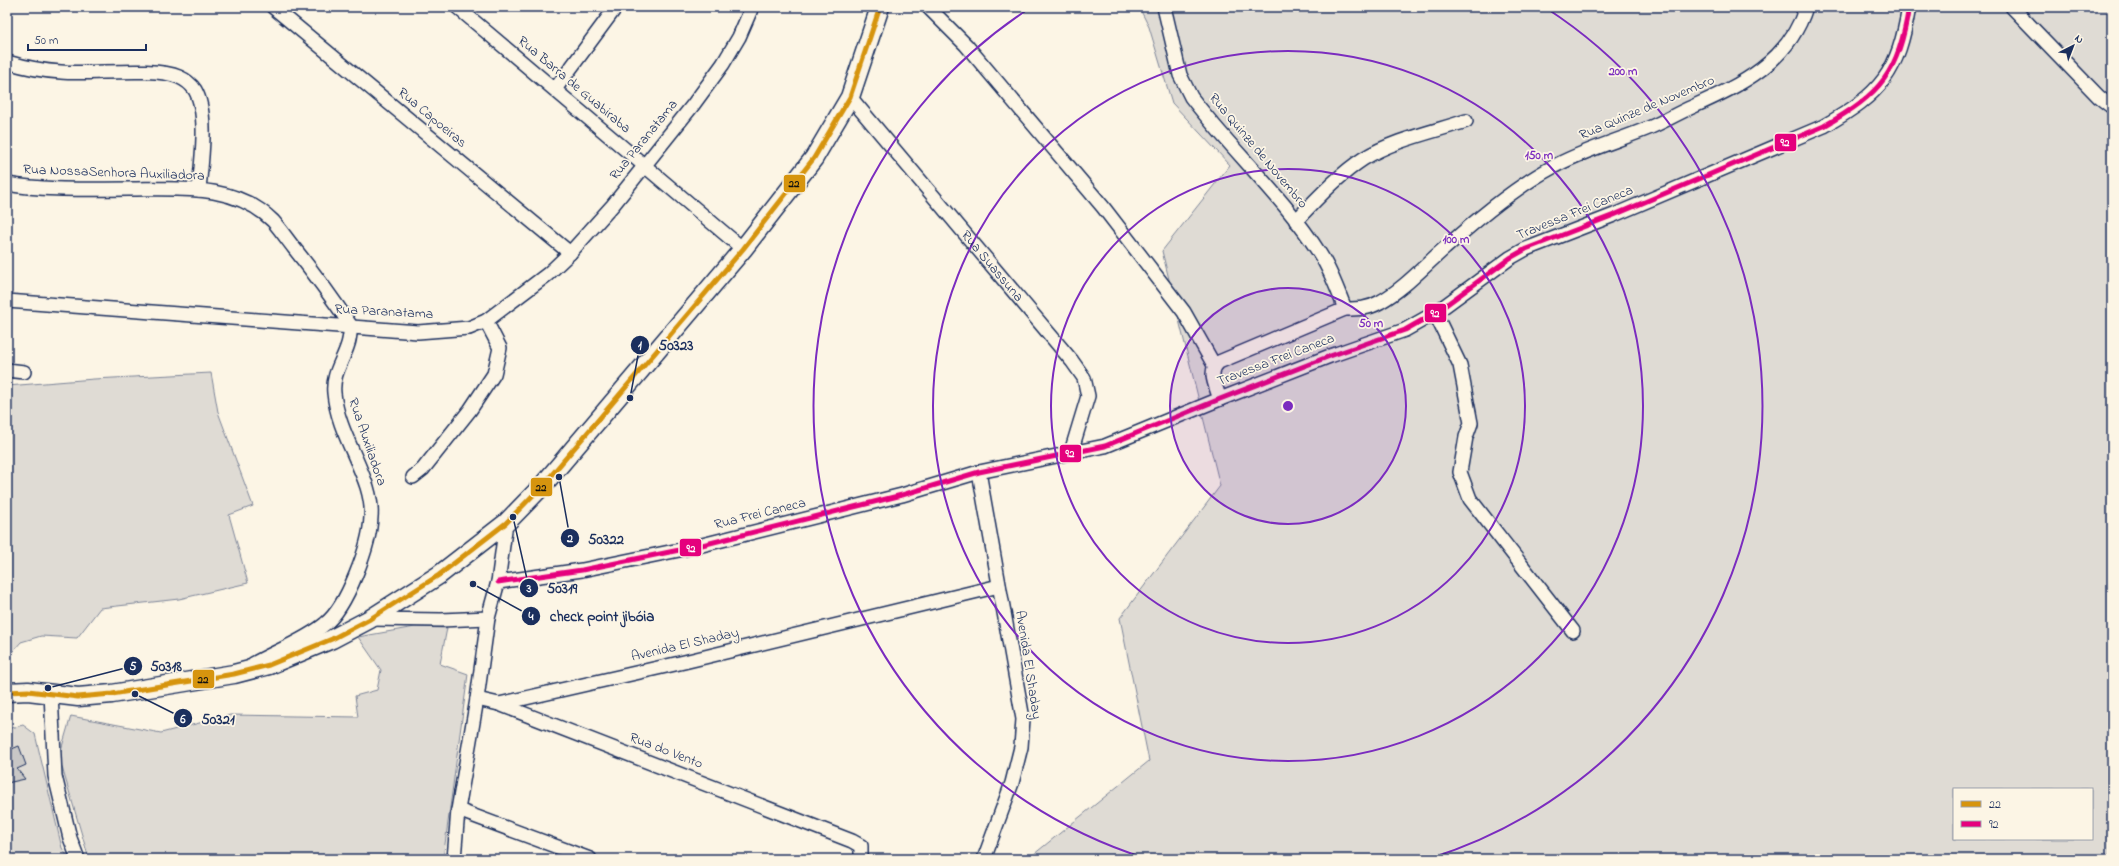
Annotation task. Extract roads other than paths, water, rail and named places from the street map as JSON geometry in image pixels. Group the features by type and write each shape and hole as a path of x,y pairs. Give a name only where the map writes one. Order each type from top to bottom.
{"street":[{"name":"Rua Capoeiras","path":"273,7 570,253"},
{"name":"Rua Barra de Guabiraba","path":"459,7 556,88 743,249"},
{"path":"556,88 616,7"},
{"name":"Rua Paranatama","path":"7,301 418,332 469,328 486,321 548,274 570,253 613,205 693,105 723,64 739,37 752,7"},
{"path":"7,692 28,691 78,697 112,694 234,674 269,665 332,639 370,619 439,575 506,523 543,485 743,249 814,158 850,97 880,7"},
{"path":"928,7 966,45 1103,207 1184,312 1214,365 1213,374 1220,399"},
{"name":"Rua Quinze de Novembro","path":"1164,7 1180,75 1191,97 1296,221 1321,254 1345,309"},
{"name":"Rua Quinze de Novembro","path":"1214,365 1345,309 1364,309 1390,296 1479,219 1549,169 1595,147 1650,127 1730,90 1755,74 1772,61 1782,49 1799,25 1806,7"},
{"name":"Travessa Frei Caneca","path":"979,472 1105,446 1330,356 1405,330 1436,313 1510,258 1526,249 1698,180 1824,126 1842,116 1879,88 1893,66 1903,37 1910,7"},
{"path":"2012,7 2099,97 2112,107"},
{"path":"7,62 61,72 150,72 178,76 188,81 195,91 201,105 202,151 199,190"},
{"name":"Rua Suassuna","path":"850,97 1072,361 1084,378 1088,396 1071,452"},
{"path":"1296,221 1314,201 1363,159 1389,146 1466,120"},
{"name":"Rua NossaSenhora Auxiliadora","path":"7,184 22,187 199,190 226,195 246,202 272,221 327,290 351,326"},
{"path":"1436,313 1460,365 1467,402 1470,423 1460,472 1470,499 1574,631"},
{"path":"413,478 423,469 470,410 494,374 500,348 486,321"},
{"name":"Rua Auxiliadora","path":"234,674 325,624 344,601 356,571 370,525 369,497 338,415 334,392 337,367 348,344 351,326"},
{"path":"7,370 24,372"},
{"name":"Rua Frei Caneca","path":"498,582 582,570 694,547 902,495 979,472"},
{"name":"Avenida El Shaday","path":"979,472 1023,719 1021,747 1012,783 984,859"},
{"path":"454,859 458,810 477,699 488,618 498,582 506,523"},
{"name":"Avenida El Shaday","path":"499,704 999,586"},
{"path":"370,619 488,618"},
{"path":"50,694 55,776 70,838 78,859"},
{"name":"Rua do Vento","path":"477,699 499,704 843,837 861,846 861,859"},
{"path":"458,810 590,859"}],"place":[{"name":"50323","path":"630,398"},
{"name":"50322","path":"559,477"},
{"name":"50319","path":"513,517"},
{"name":"check point jibóia","path":"473,584"},
{"name":"50318","path":"48,688"},
{"name":"50321","path":"135,694"}]}
